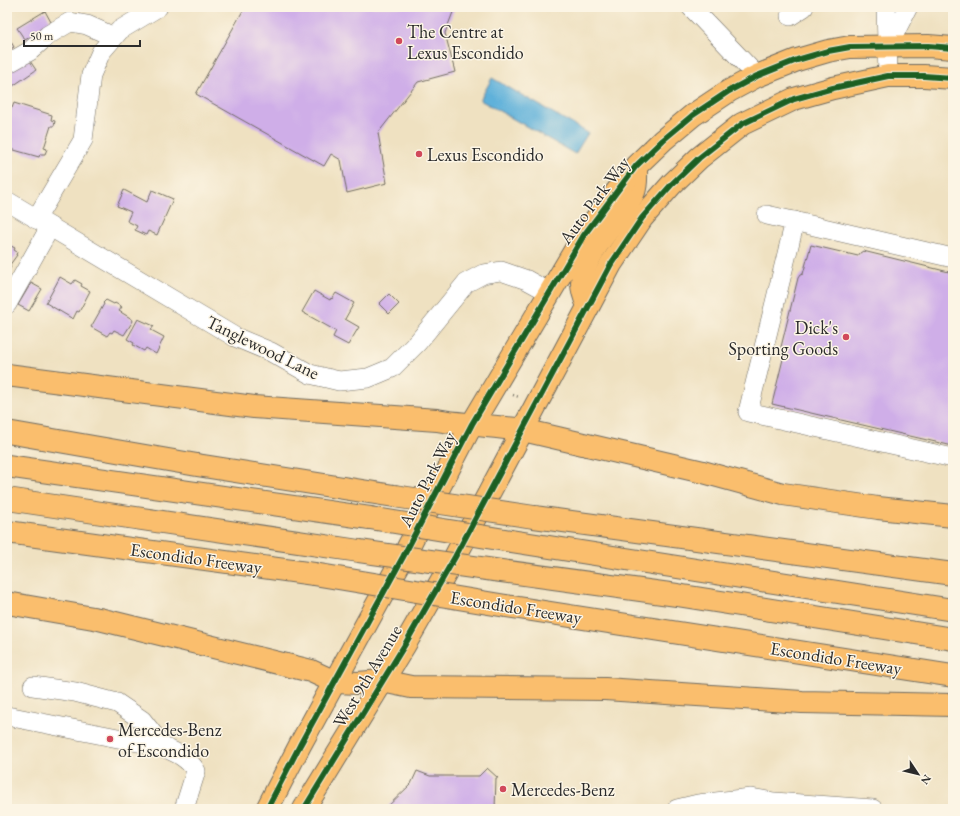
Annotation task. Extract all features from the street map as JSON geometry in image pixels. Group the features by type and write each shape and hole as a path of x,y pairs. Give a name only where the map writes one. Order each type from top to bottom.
{"main road":[{"name":"Auto Park Way","path":"403,557 472,424 584,235 636,166 663,140 693,115 729,91 757,76 797,60 828,50 850,47 930,46 953,48"},
{"path":"523,430 611,264 642,218 683,172 742,124 794,99 833,88 888,76 953,78"},
{"path":"588,306 583,293 582,281 585,269 595,249 629,203 634,192 636,166"},
{"path":"7,375 254,407 437,420 459,424 472,424 523,430 703,472 783,494 878,508 953,516"},
{"name":"West 9th Avenue","path":"304,809 455,557 523,430"},
{"path":"7,432 197,465 394,496 534,517 953,574"},
{"path":"7,466 370,518 953,610"},
{"path":"7,499 359,551 677,595 953,639"},
{"name":"Escondido Freeway","path":"7,532 314,574 506,606 953,676"},
{"name":"West 9th Avenue","path":"267,809 300,745 403,557"},
{"path":"7,604 99,620 310,671 335,682 358,683 382,680 411,687 604,689 802,702 953,705"}],"street":[{"path":"7,304 43,223 83,140 92,75 101,52 120,30 158,7"},
{"path":"691,7 757,76"},
{"path":"886,7 888,76"},
{"path":"887,47 908,7"},
{"path":"7,64 30,51 48,35 70,22 87,25 114,37"},
{"name":"Tanglewood Lane","path":"7,202 235,337 271,352 310,374 339,381 368,378 392,368 418,342 466,283 483,274 501,271 527,280 549,292"},
{"path":"767,215 953,258"},
{"path":"795,221 748,412 953,458"},
{"path":"33,686 75,692 117,703 142,720 163,747"},
{"path":"7,716 163,747 182,755 191,763 196,771 184,809"},
{"path":"677,809 698,804 750,798 774,802 873,809"}],"water":[{"path":"492,78 588,133 575,154 480,100"}],"building":[{"path":"245,7 455,7 445,33 455,72 418,82 378,133 387,183 347,193 341,160 331,154 324,166 196,94"},
{"path":"45,11 52,24 25,40 17,28"},
{"path":"7,35 14,47 7,51"},
{"path":"28,58 36,70 7,90 7,72"},
{"path":"14,103 52,115 51,120 55,121 54,126 51,126 44,148 47,149 45,154 40,154 39,157 7,148 7,122 10,113 7,112 7,108 8,106 12,108"},
{"path":"124,190 147,202 152,190 173,199 157,235 148,231 146,235 135,230 137,226 127,221 131,212 117,206"},
{"path":"7,245 15,248 14,250 17,252 17,255 9,266 11,267 7,272"},
{"path":"811,245 858,256 863,251 953,273 953,446 772,404 784,355 780,351 798,278 803,274"},
{"path":"60,277 72,284 75,280 82,284 81,286 90,291 79,312 77,311 73,319 46,303"},
{"path":"31,283 42,289 29,311 18,305"},
{"path":"314,291 330,300 336,293 354,303 345,319 359,327 348,345 333,337 336,331 302,312"},
{"path":"389,294 399,304 389,314 379,304"},
{"path":"106,300 122,307 119,311 132,319 133,321 124,335 114,330 107,336 91,327"},
{"path":"138,319 154,326 151,330 164,337 156,354 146,348 144,351 133,345 134,343 127,339"},
{"path":"487,768 498,778 496,778 495,809 385,809 411,784 417,771 430,776 479,776"}],"cycle path":[{"path":"267,809 300,745 403,557 472,424 584,235 636,166 663,140 693,115 729,91 757,76 797,60 828,51 850,47 928,46 953,48"},
{"path":"304,809 404,646 455,557 611,264 642,218 672,184 699,158 742,124 794,99 833,88 888,76 953,78"}],"place":[{"name":"The Centre at Lexus Escondido","path":"399,41"},
{"name":"Lexus Escondido","path":"419,154"},
{"name":"Dick's Sporting Goods","path":"846,337"},
{"name":"Mercedes-Benz of Escondido","path":"110,739"},
{"name":"Mercedes-Benz","path":"503,789"}]}
